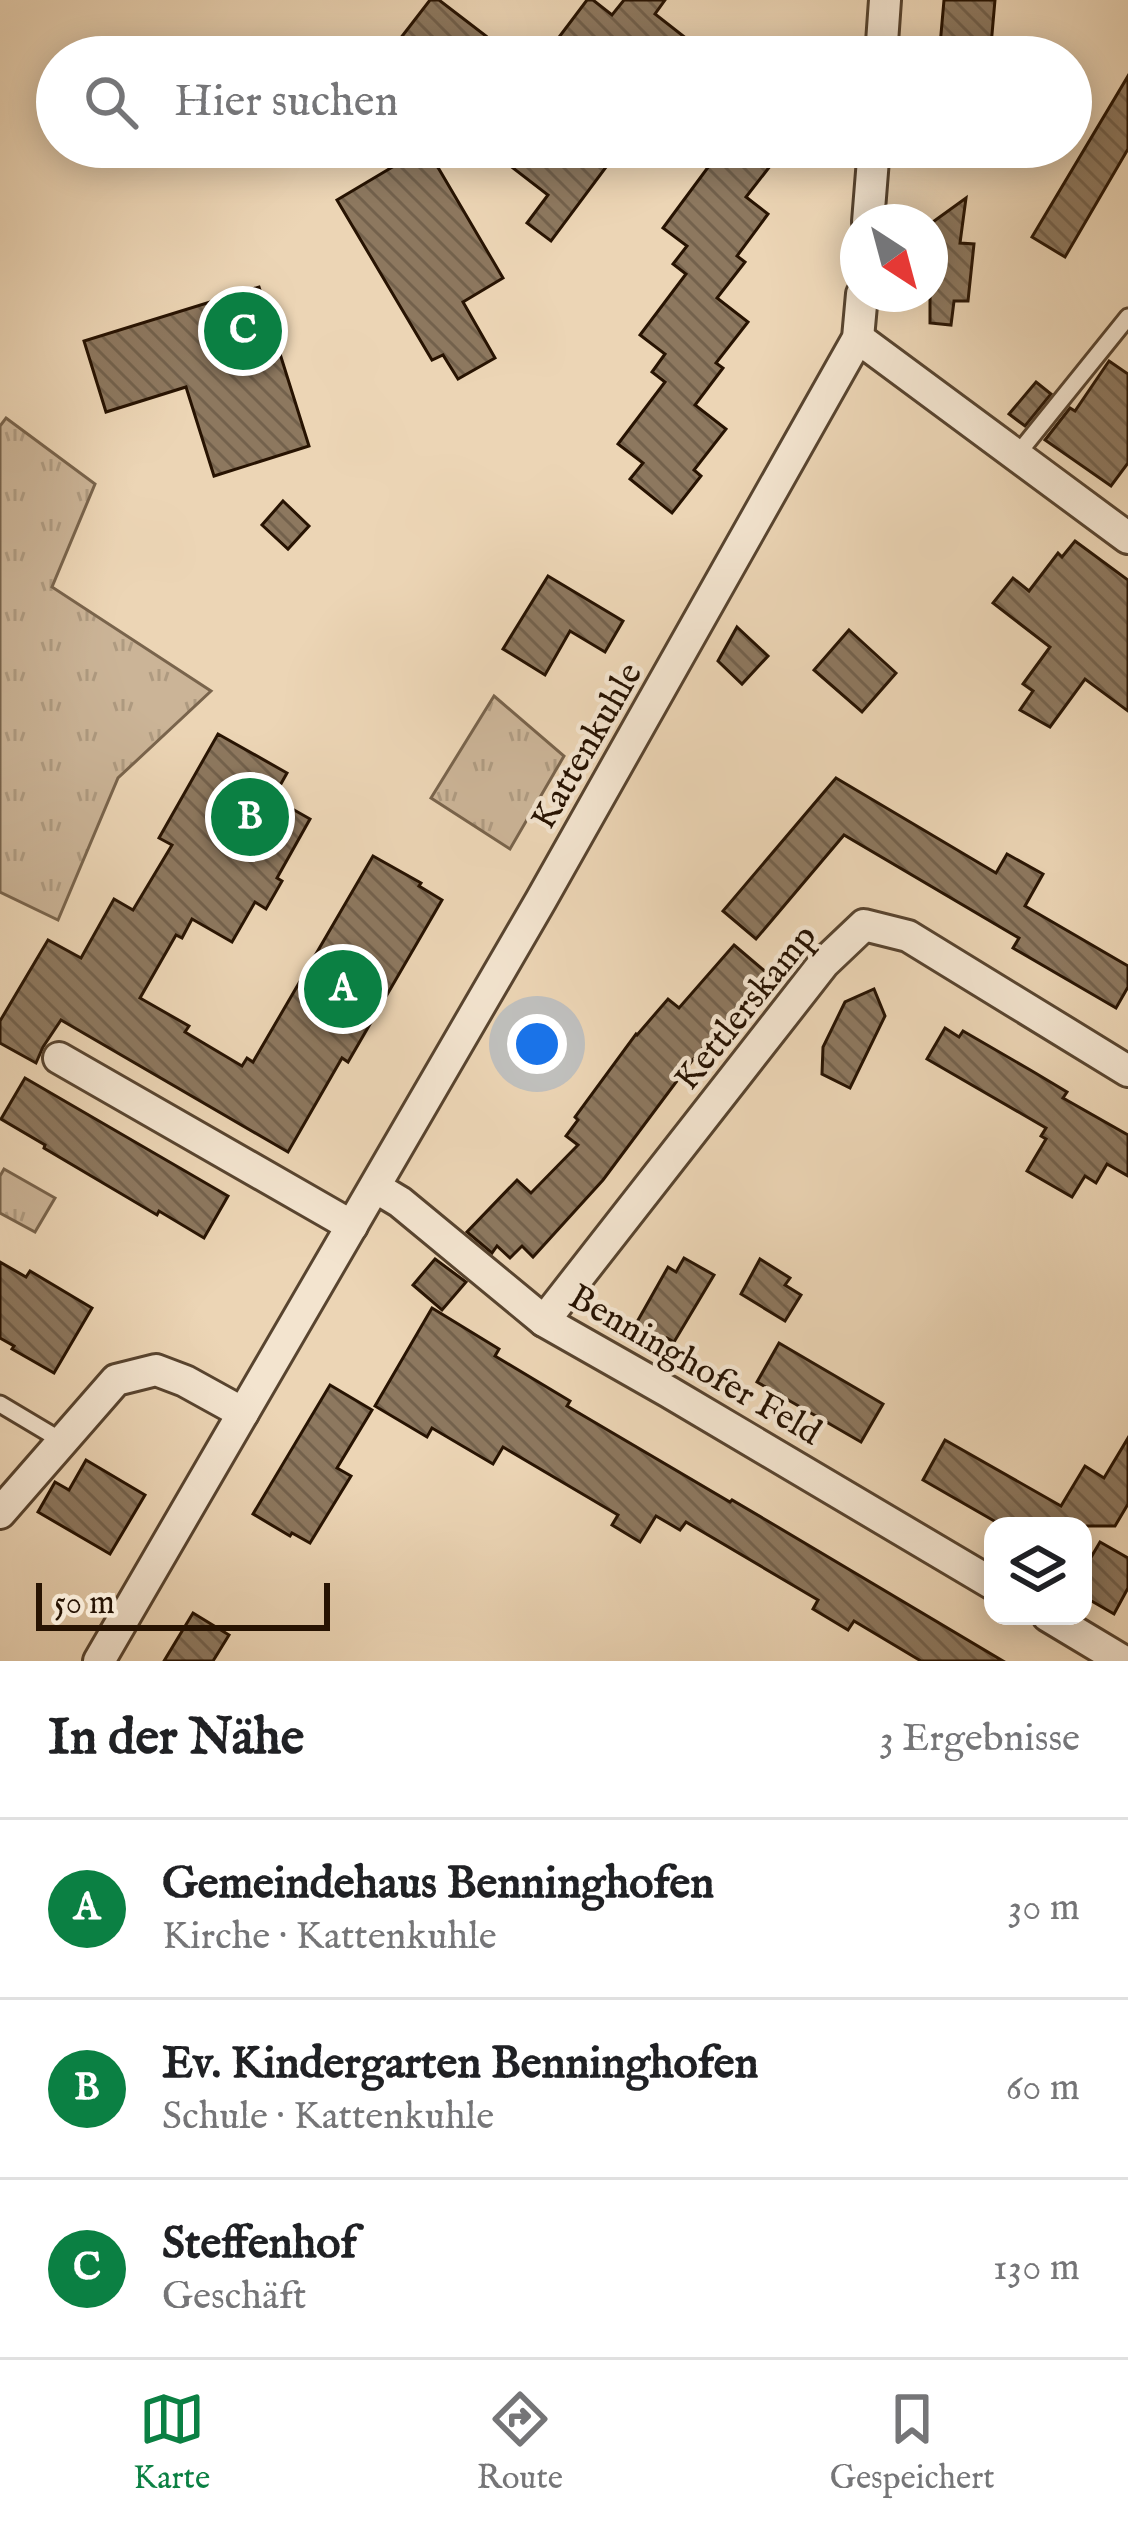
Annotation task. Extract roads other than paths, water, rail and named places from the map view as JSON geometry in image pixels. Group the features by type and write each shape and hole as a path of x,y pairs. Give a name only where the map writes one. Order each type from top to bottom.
{"street":[{"path":"883,36 886,0"},
{"path":"869,204 872,168"},
{"name":"Kattenkuhle","path":"99,1661 698,625 858,338 860,312"},
{"path":"858,338 1128,538"},
{"name":"Kettlerskamp","path":"544,1321 824,963 864,925 908,936 1128,1071"},
{"path":"59,1058 352,1226"},
{"name":"Benninghofer Feld","path":"375,1187 400,1202 544,1321 984,1579"},
{"path":"0,1514 116,1380 156,1370 243,1413"},
{"path":"1063,1625 1124,1661"}],"lane":[{"path":"1016,455 1128,317"},
{"path":"0,1405 62,1441"}],"place":[{"name":"Steffenhof","path":"243,331"},
{"name":"Ev. Kindergarten Benninghofen","path":"250,817"},
{"name":"Gemeindehaus Benninghofen","path":"343,989"}]}
